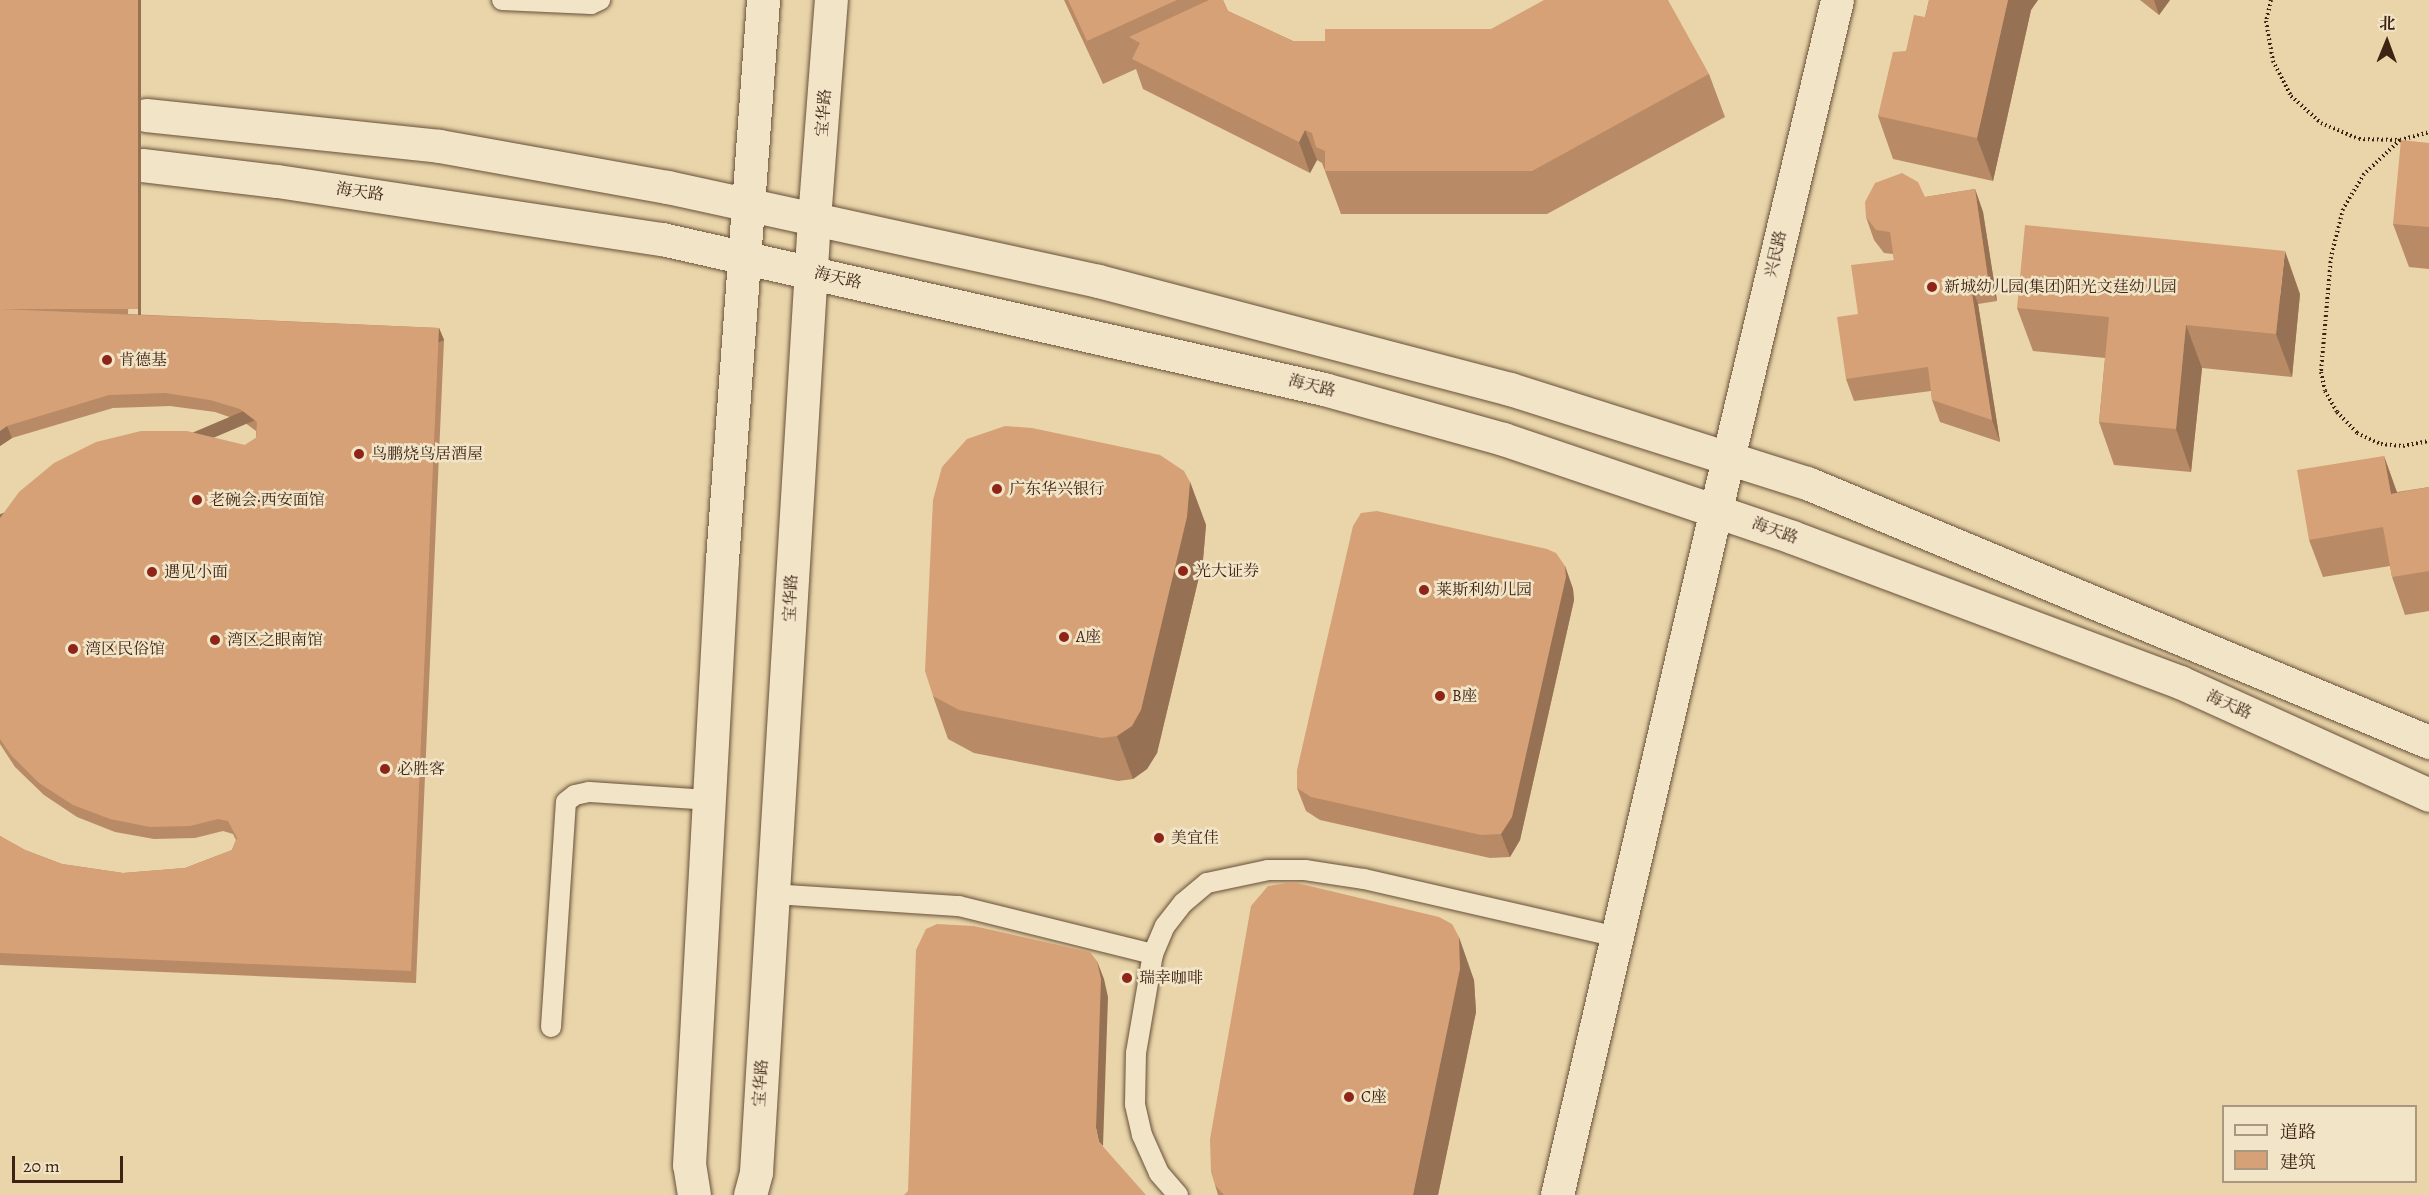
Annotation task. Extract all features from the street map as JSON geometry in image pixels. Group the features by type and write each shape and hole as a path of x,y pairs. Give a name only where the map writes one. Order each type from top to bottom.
{"main road":[{"path":"694,1195 689,1165 709,800 742,256 763,0"},
{"name":"宝华路","path":"750,1195 756,1172 814,219 831,0"},
{"name":"兴民路","path":"1557,1195 1728,457 1837,0"},
{"path":"146,115 439,146 747,205 1098,280 1315,335 1510,389 1807,483 2429,742"},
{"name":"海天路","path":"142,165 516,215 742,256 1324,389 1503,439 1716,509 2180,682 2429,795"}],"lane":[{"path":"502,0 591,4 600,0"},
{"path":"551,1027 567,802 575,795 589,792 709,800"},
{"path":"1178,1195 1159,1173 1142,1135 1135,1104 1136,1053 1153,954 1165,926 1182,903 1207,883 1268,870 1305,870 1364,879 1617,937"},
{"path":"773,894 958,906 1153,954"}],"path":[{"path":"2271,0 2266,21 2272,61 2291,96 2321,123 2359,139 2400,141 2429,132"},
{"path":"2400,141 2364,174 2343,209 2331,257 2320,372 2325,391 2337,412 2357,433 2381,444 2403,446 2429,441"}],"building":[{"path":"0,0 138,0 138,309 0,309"},
{"path":"1068,0 1177,0 1087,41"},
{"path":"1209,0 1223,0 1228,11 1293,41 1325,41 1325,151 1316,147 1312,133 1305,130 1299,142 1132,59 1140,43 1129,37"},
{"path":"1544,0 1668,0 1709,74 1532,171 1325,171 1325,29 1491,29"},
{"path":"1929,0 2008,0 1977,138 1878,116 1893,52 1906,51 1914,15 1925,17"},
{"path":"2401,140 2429,143 2429,227 2393,224"},
{"path":"1902,173 1918,182 1925,197 1975,189 1988,278 1970,281 1992,420 1932,400 1928,367 1846,379 1837,317 1858,314 1851,265 1894,260 1890,232 1876,230 1866,217 1865,202 1875,183"},
{"path":"2025,225 2285,251 2276,334 2186,325 2176,429 2099,422 2109,317 2017,308"},
{"name":"湾区之眼南馆","path":"0,309 439,328 411,971 0,953 0,836 25,850 62,864 123,873 185,868 232,850 237,838 228,821 218,819 190,826 150,827 110,819 73,805 39,783 11,755 0,739 0,518 19,492 54,463 96,442 141,431 187,431 245,445 256,438 257,422 240,409 210,400 165,393 109,395 7,426 0,431"},
{"name":"A座","path":"1005,426 1032,428 1160,455 1184,471 1190,482 1187,517 1141,710 1132,726 1117,736 1102,738 959,710 933,696 925,671 933,500 942,467 967,439"},
{"path":"2384,456 2391,494 2429,487 2429,571 2392,577 2383,527 2309,540 2297,470"},
{"name":"B座","path":"1377,511 1547,549 1556,553 1565,566 1566,577 1512,817 1501,834 1481,835 1311,797 1297,788 1297,770 1353,526 1361,513"},
{"name":"C座","path":"1293,882 1439,917 1452,924 1459,937 1460,969 1413,1195 1224,1195 1215,1185 1211,1172 1210,1139 1251,906 1268,886"},
{"path":"937,924 974,926 1090,952 1097,961 1101,979 1096,1128 1099,1142 1146,1195 904,1195 908,1191 916,950 926,929"}],"place":[{"name":"新城幼儿园(集团)阳光文莛幼儿园","path":"1932,287"},
{"name":"肯德基","path":"107,360"},
{"name":"鸟鹏烧鸟居酒屋","path":"359,454"},
{"name":"广东华兴银行","path":"997,489"},
{"name":"老碗会·西安面馆","path":"197,500"},
{"name":"光大证券","path":"1183,571"},
{"name":"遇见小面","path":"152,572"},
{"name":"莱斯利幼儿园","path":"1424,590"},
{"name":"A座","path":"1064,637"},
{"name":"湾区之眼南馆","path":"215,640"},
{"name":"湾区民俗馆","path":"73,649"},
{"name":"B座","path":"1440,696"},
{"name":"必胜客","path":"385,769"},
{"name":"美宜佳","path":"1159,838"},
{"name":"瑞幸咖啡","path":"1127,978"},
{"name":"C座","path":"1349,1097"}]}
